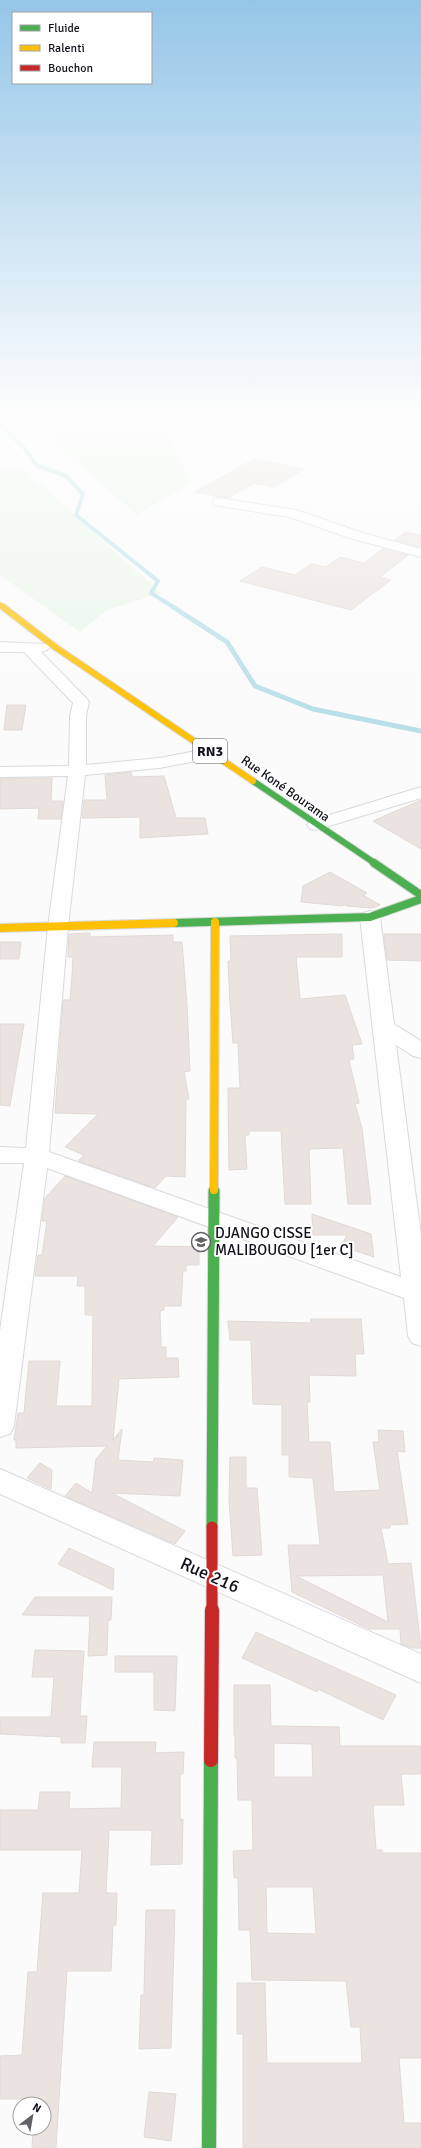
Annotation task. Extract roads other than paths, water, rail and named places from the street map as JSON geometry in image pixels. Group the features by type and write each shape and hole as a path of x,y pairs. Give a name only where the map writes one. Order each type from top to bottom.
{"main road":[{"name":"Rue Koné Bourama","path":"0,605 55,647 421,895"},
{"path":"0,928 370,917 421,899"},
{"path":"209,2148 215,922"}],"street":[{"path":"256,508 297,515 358,536 421,553"},
{"path":"0,647 55,647"},
{"path":"0,1426 37,1156 58,926 77,772 78,716 80,702 28,647"},
{"path":"0,772 77,772 174,762 212,753"},
{"path":"316,825 421,792"},
{"path":"370,917 418,1293 421,1336"},
{"path":"383,1027 421,1052"},
{"path":"0,1155 37,1156 418,1293"},
{"name":"Rue 216","path":"0,1480 421,1669"}],"waterway":[{"path":"78,508 76,515 158,581 151,593 175,608"},
{"path":"173,607 227,642 255,686 313,709 421,731"}],"place":[{"name":"DJANGO CISSE MALIBOUGOU [1er C]","path":"201,1242"}]}
